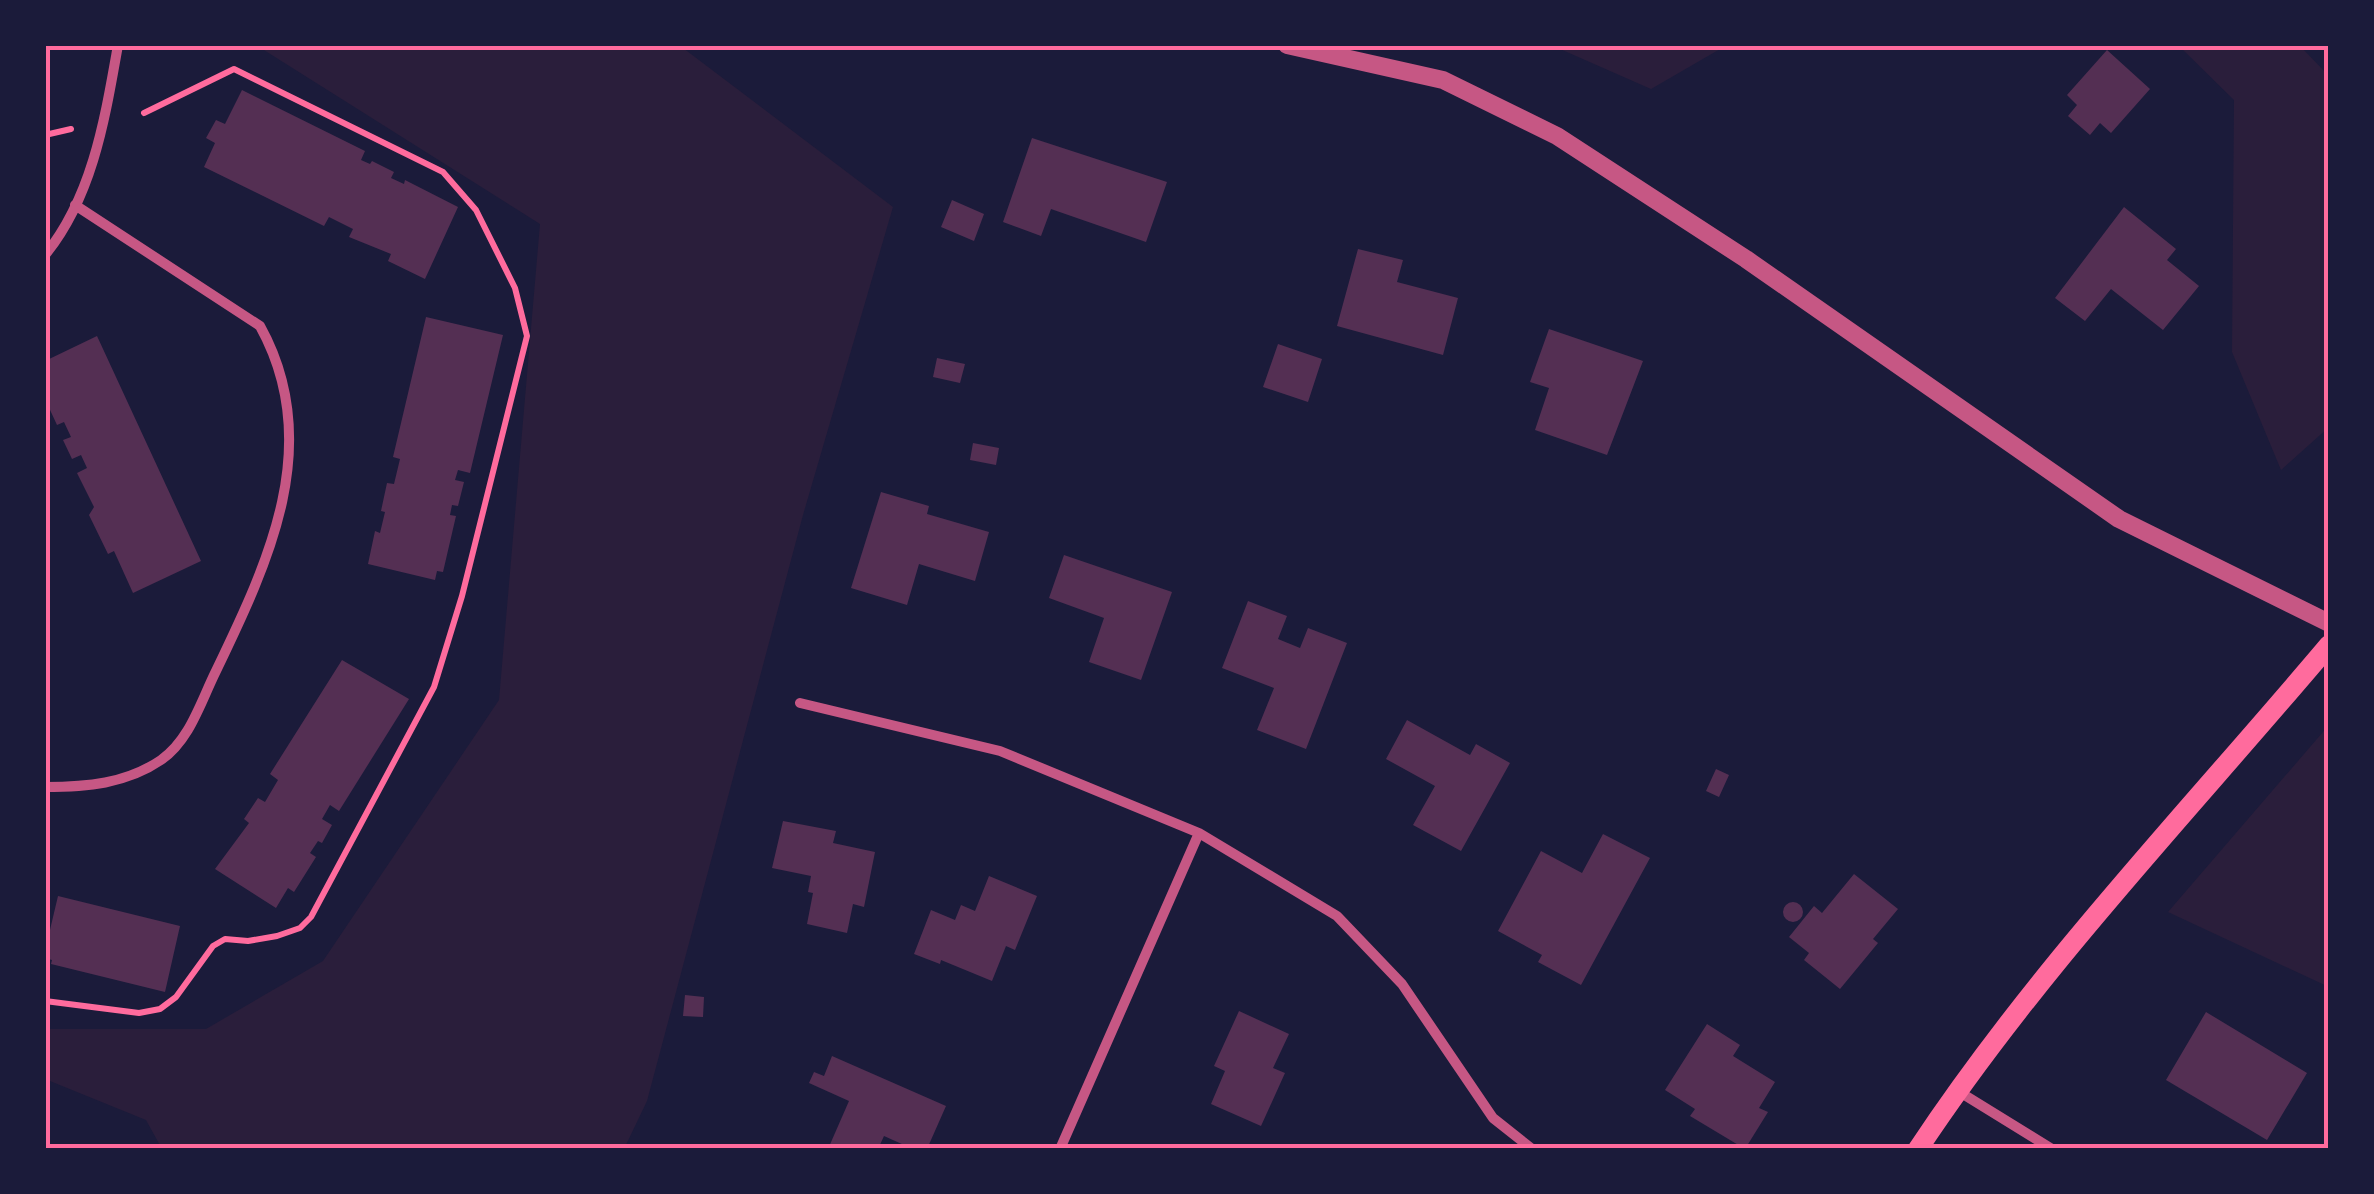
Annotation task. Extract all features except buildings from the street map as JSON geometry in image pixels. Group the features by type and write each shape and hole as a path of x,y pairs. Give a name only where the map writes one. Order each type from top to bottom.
{"main road":[{"path":"1918,1149 1957,1090 2090,920 2207,790 2329,645"}],"street":[{"path":"45,256 86,185 118,45"},
{"path":"1287,45 1443,80 1557,136 1746,259 2119,519 2329,623"},
{"path":"45,786 94,787 161,761 182,741 252,598 288,487 290,454 289,405 277,356 260,326 75,205"},
{"path":"800,703 1000,751 1199,833 1336,916 1402,984 1494,1118 1532,1149"},
{"path":"1060,1149 1199,833"},
{"path":"1957,1090 2052,1149"}],"path":[{"path":"45,1001 139,1012 160,1009 176,997 214,946 225,939 248,941 277,936 300,928 311,918 434,688 462,596 528,336 515,288 476,210 443,172 234,69 144,113"},
{"path":"45,135 72,129"}],"shaded area":[{"path":"256,45 679,45 893,207 803,515 647,1101 624,1149 162,1149 146,1120 45,1079 45,1029 206,1029 323,961 499,700 540,224"},
{"path":"1551,45 1727,45 1651,89"},
{"path":"2178,45 2299,45 2329,76 2329,427 2281,470 2232,352 2234,100"},
{"path":"2329,725 2329,987 2168,912"}]}
